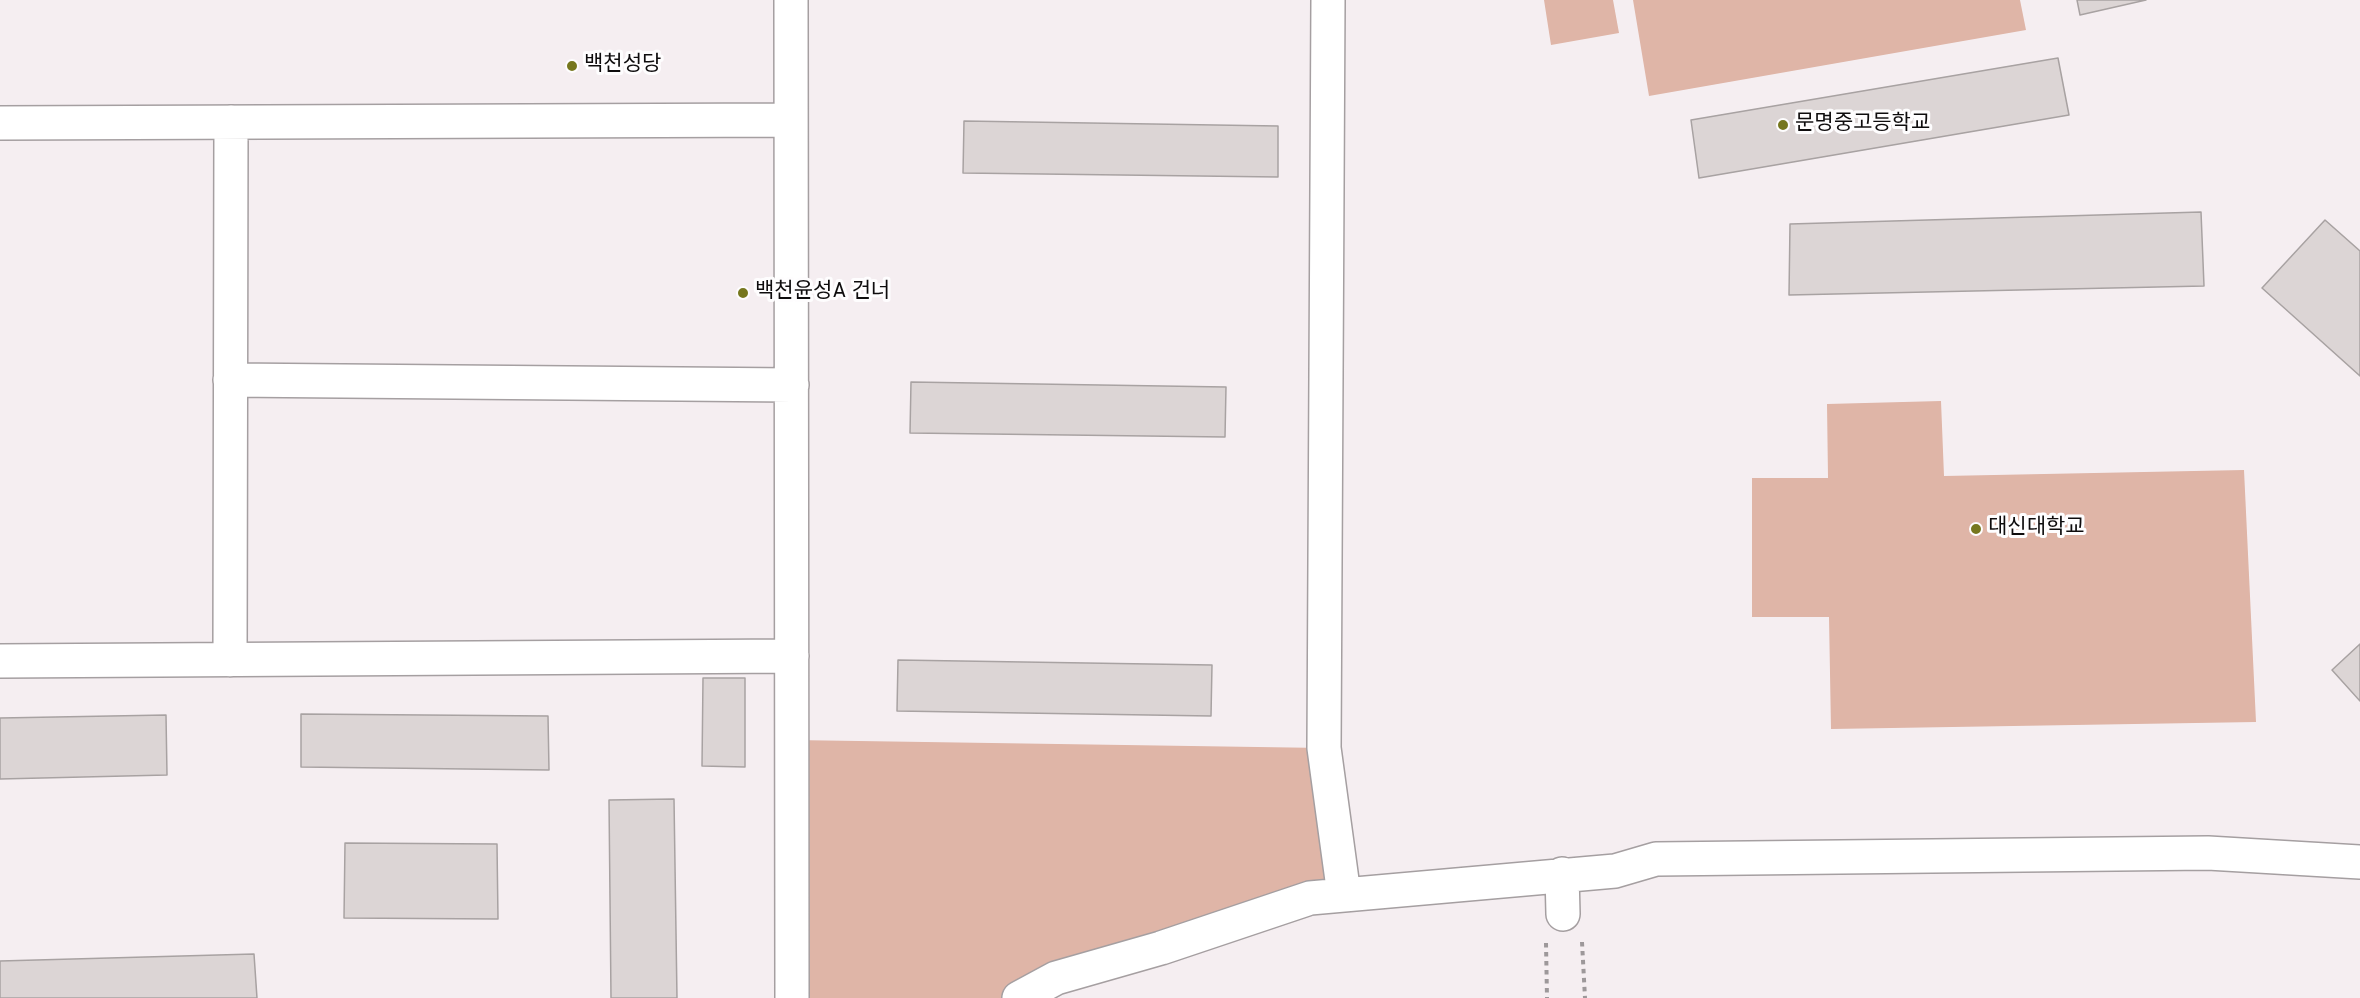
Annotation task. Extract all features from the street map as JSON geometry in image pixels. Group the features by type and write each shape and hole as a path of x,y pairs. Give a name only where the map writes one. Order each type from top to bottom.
{"street":[{"path":"791,0 792,998"},
{"path":"1328,0 1324,748 1344,895"},
{"path":"0,123 791,120"},
{"path":"230,660 231,122"},
{"path":"230,380 792,385"},
{"path":"0,661 792,656"},
{"path":"1019,998 1056,978 1161,948 1310,898 1615,871 1656,860 2208,853 2360,862"},
{"path":"1562,874 1564,931"}],"path":[{"path":"1547,998 1564,931"},
{"path":"1564,931 1585,998"}],"shaded area":[{"path":"1544,0 1613,0 1619,33 1551,45"},
{"path":"1633,0 2020,0 2026,30 1649,96"},
{"path":"1941,401 1944,476 2244,470 2256,722 1831,729 1829,617 1752,617 1752,478 1828,478 1827,404"},
{"path":"792,740 1324,748 1344,895 1013,998 792,998"}],"building":[{"path":"2077,0 2146,0 2080,15"},
{"path":"2058,58 2069,115 1699,178 1691,120"},
{"path":"964,121 1278,126 1278,177 963,173"},
{"path":"2201,212 2204,286 1789,295 1790,224"},
{"path":"2325,220 2360,251 2360,376 2262,288"},
{"path":"911,382 1226,387 1225,437 910,433"},
{"path":"2360,644 2360,701 2332,670"},
{"path":"898,660 1212,665 1211,716 897,711"},
{"path":"703,678 745,678 745,767 702,766"},
{"path":"301,714 548,716 549,770 301,767"},
{"path":"166,715 167,775 0,779 0,718"},
{"path":"674,799 677,998 611,998 609,800"},
{"path":"345,843 497,844 498,919 344,918"},
{"path":"254,954 257,998 0,998 0,961"}],"place":[{"name":"백천성당","path":"572,66"},
{"name":"문명중고등학교","path":"1783,125"},
{"name":"백천윤성A 건너","path":"743,293"},
{"name":"대신대학교","path":"1976,529"}]}
